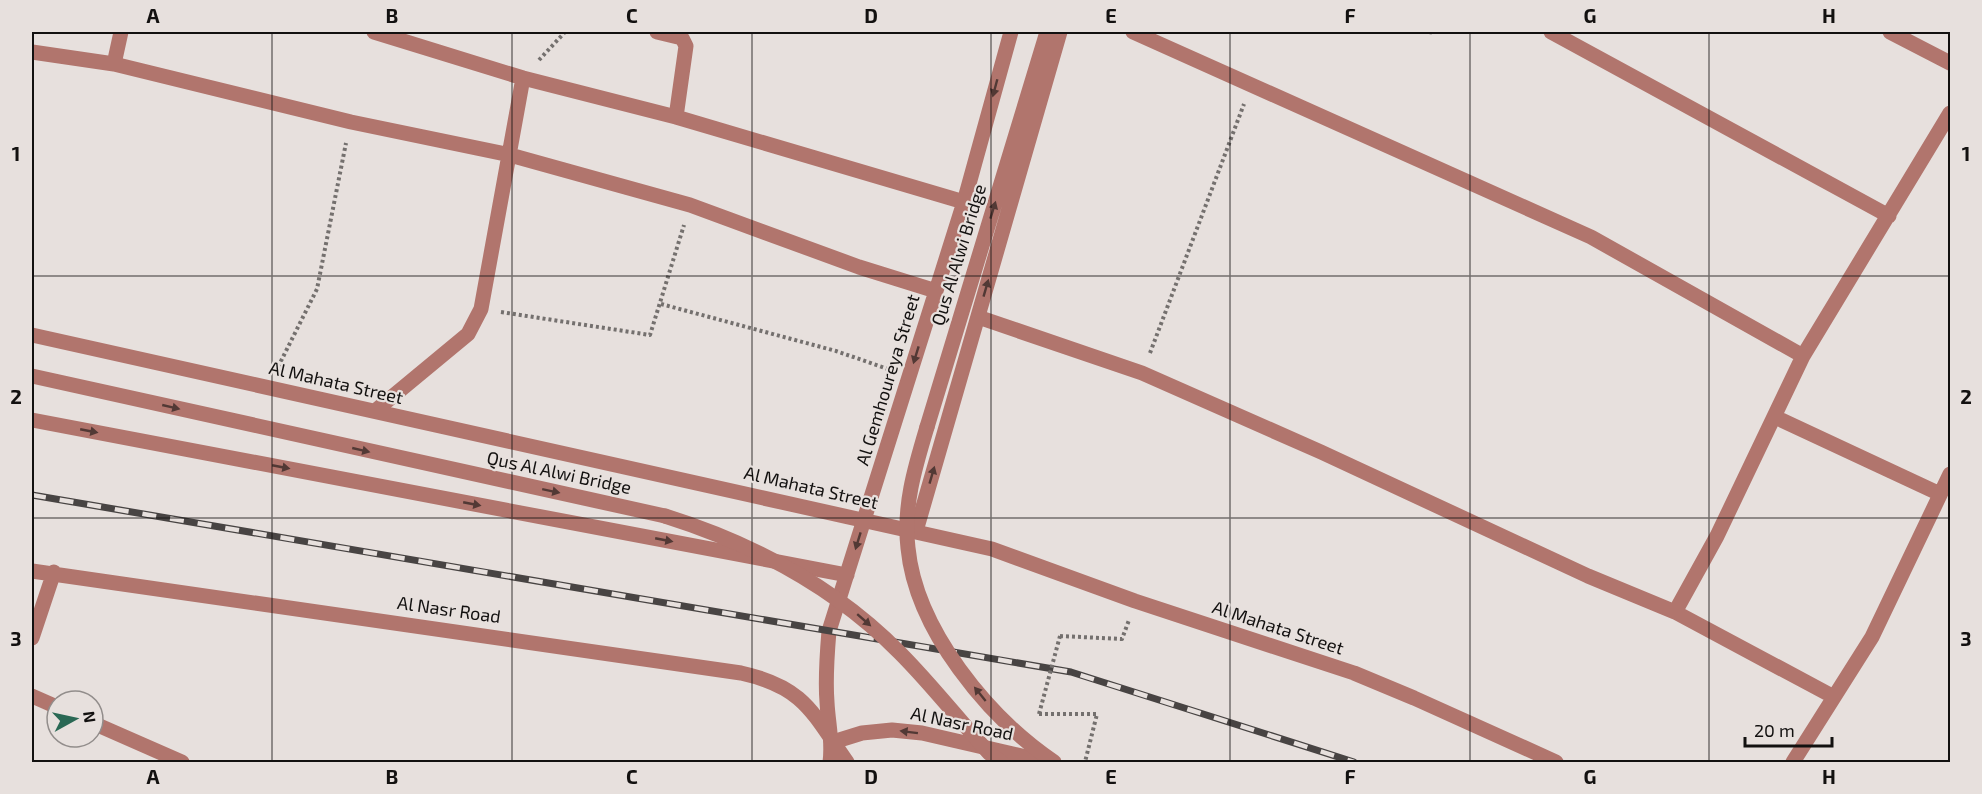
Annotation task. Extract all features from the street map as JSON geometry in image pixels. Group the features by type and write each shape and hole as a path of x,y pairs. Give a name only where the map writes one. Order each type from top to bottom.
{"street":[{"path":"114,64 121,32"},
{"path":"374,32 523,78 676,117 964,202"},
{"path":"657,32 682,39 686,46 676,117"},
{"name":"Al Gemhoureya Street","path":"833,742 827,705 825,668 830,631 964,202 1011,32"},
{"name":"Qus Al Alwi Bridge","path":"1047,32 909,486 908,549 923,609 954,662 993,710 1037,751 1054,762"},
{"path":"916,531 1060,32"},
{"path":"1133,32 1591,237 1803,356"},
{"path":"1551,32 1889,216"},
{"path":"1890,32 1950,63"},
{"path":"32,52 114,64 351,122 510,155 690,205 859,267 936,291"},
{"path":"375,411 468,334 480,309 523,78"},
{"path":"1675,612 1717,536 1803,356 1950,113"},
{"path":"978,316 1142,373 1321,452 1588,576 1675,612 1834,697"},
{"name":"Al Mahata Street","path":"32,335 992,549 1135,601 1354,674 1414,698 1556,762"},
{"name":"Qus Al Alwi Bridge","path":"32,376 665,516 717,533 768,555 815,583 860,616 900,653 989,753 1001,762"},
{"path":"1775,417 1940,494"},
{"path":"32,420 847,575"},
{"path":"1793,762 1872,637 1950,474"},
{"name":"Al Nasr Road","path":"32,571 54,572 741,673 770,680 796,695 818,717 847,762"},
{"path":"32,638 54,572"},
{"path":"105,728 182,762"},
{"name":"Al Nasr Road","path":"833,742 862,733 892,730 922,733 1048,762"},
{"path":"830,762 833,742"}],"path":[{"path":"523,78 565,32"},
{"path":"1142,373 1251,85"},
{"path":"267,387 317,289 351,122"},
{"path":"480,309 650,335 690,205"},
{"path":"661,304 836,351 909,377"},
{"path":"1085,762 1097,714 1039,714 1060,636 1122,639"}],"railway":[{"path":"32,495 1071,672 1354,762"}]}
